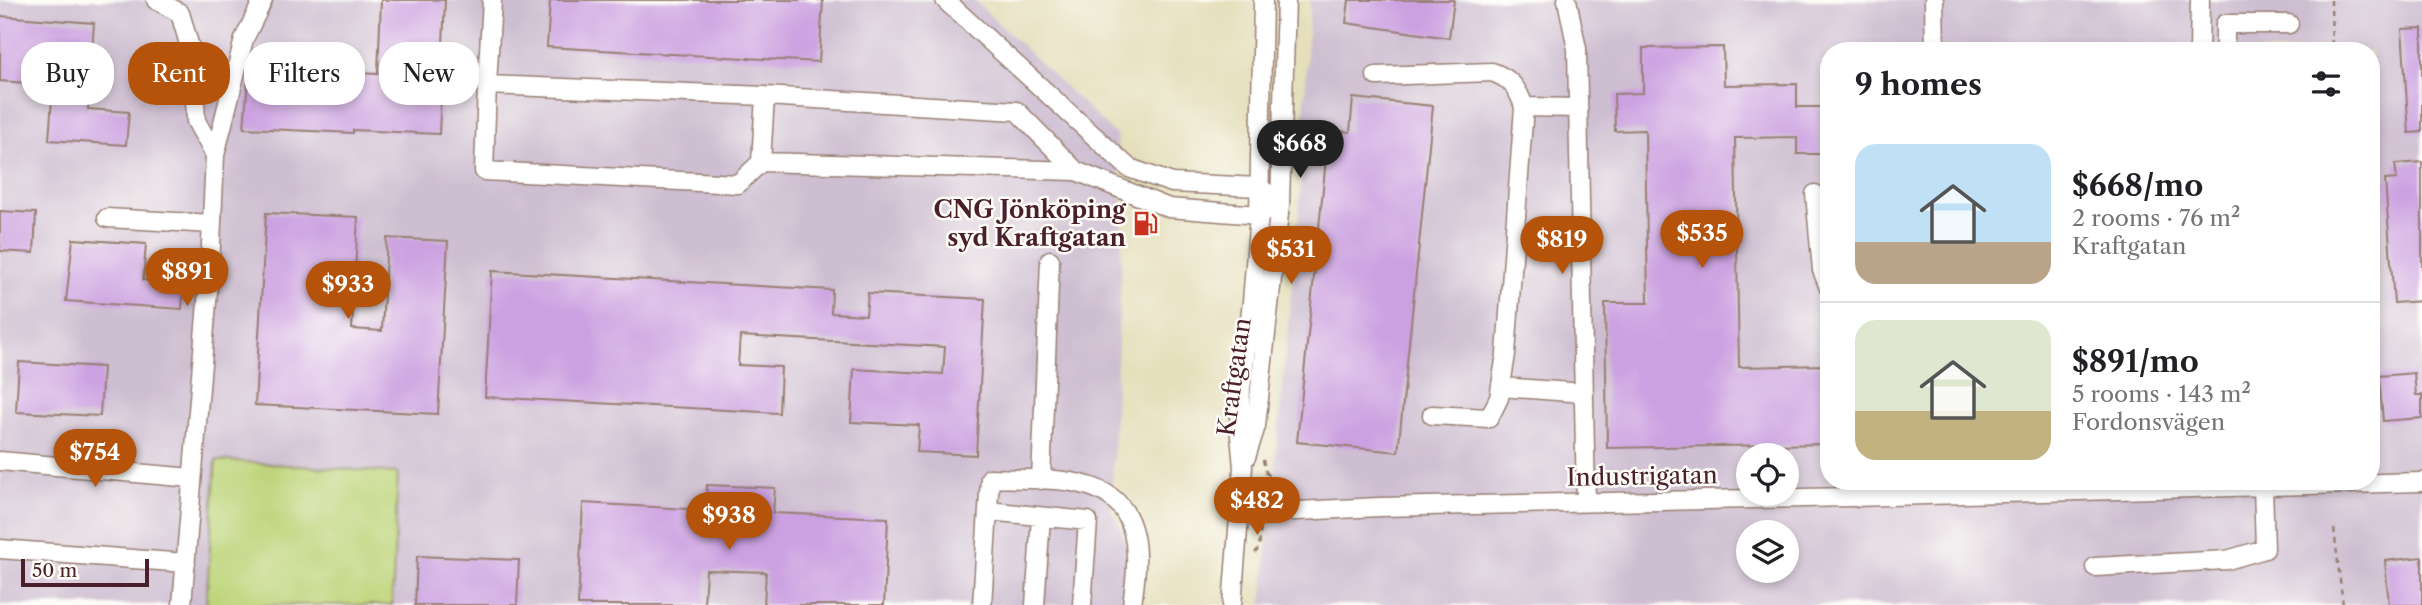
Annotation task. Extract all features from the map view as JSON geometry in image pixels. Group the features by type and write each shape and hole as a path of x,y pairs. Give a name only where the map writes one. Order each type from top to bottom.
{"street":[{"path":"156,0 180,13 193,58 196,121 215,155"},
{"path":"182,605 215,155 244,39 263,0"},
{"path":"492,0 484,171 738,184 761,162 765,96"},
{"path":"761,162 1076,171 1169,208 1259,215 1280,204 1259,187 1172,183 1129,168 945,0"},
{"name":"Kraftgatan","path":"1232,605 1243,467 1241,388 1259,215 1263,0"},
{"name":"Kraftgatan","path":"1243,467 1256,426 1280,204 1286,0"},
{"path":"1567,0 1577,49 1586,502"},
{"path":"1934,0 1935,42"},
{"path":"2199,42 2200,0"},
{"path":"2225,42 2224,24 2289,24"},
{"path":"1376,76 1492,72 1507,77 1520,95 1524,107 1506,354 1499,398 1489,418 1432,415"},
{"path":"487,85 765,96 1017,111 1076,171"},
{"path":"1524,107 1578,108"},
{"path":"1815,194 1820,248"},
{"path":"107,218 212,224"},
{"path":"1041,480 1050,260"},
{"path":"1501,387 1584,393"},
{"path":"0,461 192,478"},
{"path":"982,605 990,478 1085,483 1107,492 1119,504 1130,523 1136,556 1132,605"},
{"name":"Industrigatan","path":"2380,483 2422,482"},
{"name":"Industrigatan","path":"1241,509 1276,512 1586,502 1830,490"},
{"path":"2095,567 2227,560 2265,549 2263,490"},
{"path":"988,511 1088,522 1082,605"},
{"path":"1035,605 1041,517"},
{"path":"0,549 186,563"}],"path":[{"path":"2331,0 2332,42"},
{"path":"2334,529 2343,605"}],"shaded area":[{"path":"0,0 974,0 1117,136 1123,214 1111,510 1129,548 1123,605 0,605"},
{"path":"1310,0 2422,0 2422,605 1262,605 1299,209"}],"green space":[{"path":"216,460 398,473 392,605 206,605"}],"building":[{"path":"381,0 445,0 443,42 379,42"},
{"path":"550,0 823,0 819,62 547,47"},
{"path":"1349,0 1454,0 1449,38 1346,23"},
{"path":"0,16 94,23 93,42 21,42 21,83 0,81"},
{"path":"2422,28 2422,132 2409,133 2402,29"},
{"path":"1723,47 1724,85 1797,84 1797,107 1820,107 1820,154 1797,154 1797,137 1735,138 1739,367 1820,365 1820,444 1736,443 1736,446 1607,448 1605,303 1648,303 1645,130 1615,131 1614,94 1643,93 1643,48"},
{"path":"379,49 379,105 440,105 439,134 244,128 246,105 365,105 365,73 378,74"},
{"path":"1353,98 1433,106 1398,452 1297,442 1329,130 1350,132"},
{"path":"52,105 88,105 88,109 129,112 126,145 49,140"},
{"path":"2422,162 2422,301 2394,303 2385,180 2397,179 2395,164"},
{"path":"0,211 36,213 34,253 0,251"},
{"path":"266,213 358,217 352,329 382,331 387,238 448,241 438,414 255,405"},
{"path":"73,239 146,244 143,280 184,283 182,309 66,301"},
{"path":"492,271 832,290 831,313 866,315 868,293 985,299 976,455 917,452 919,425 851,422 854,369 943,374 945,347 740,336 738,365 781,367 779,413 485,397"},
{"path":"19,362 103,367 100,416 16,412"},
{"path":"2414,373 2416,395 2422,395 2422,418 2383,421 2380,376"},
{"path":"707,485 775,488 773,513 888,518 884,605 764,605 766,572 706,570 704,605 578,605 583,503 705,510"},
{"path":"417,556 519,560 517,605 415,605"},
{"path":"2422,557 2422,605 2389,605 2385,561"}],"place":[{"name":"CNG Jönköping syd Kraftgatan","path":"1146,223"}]}
